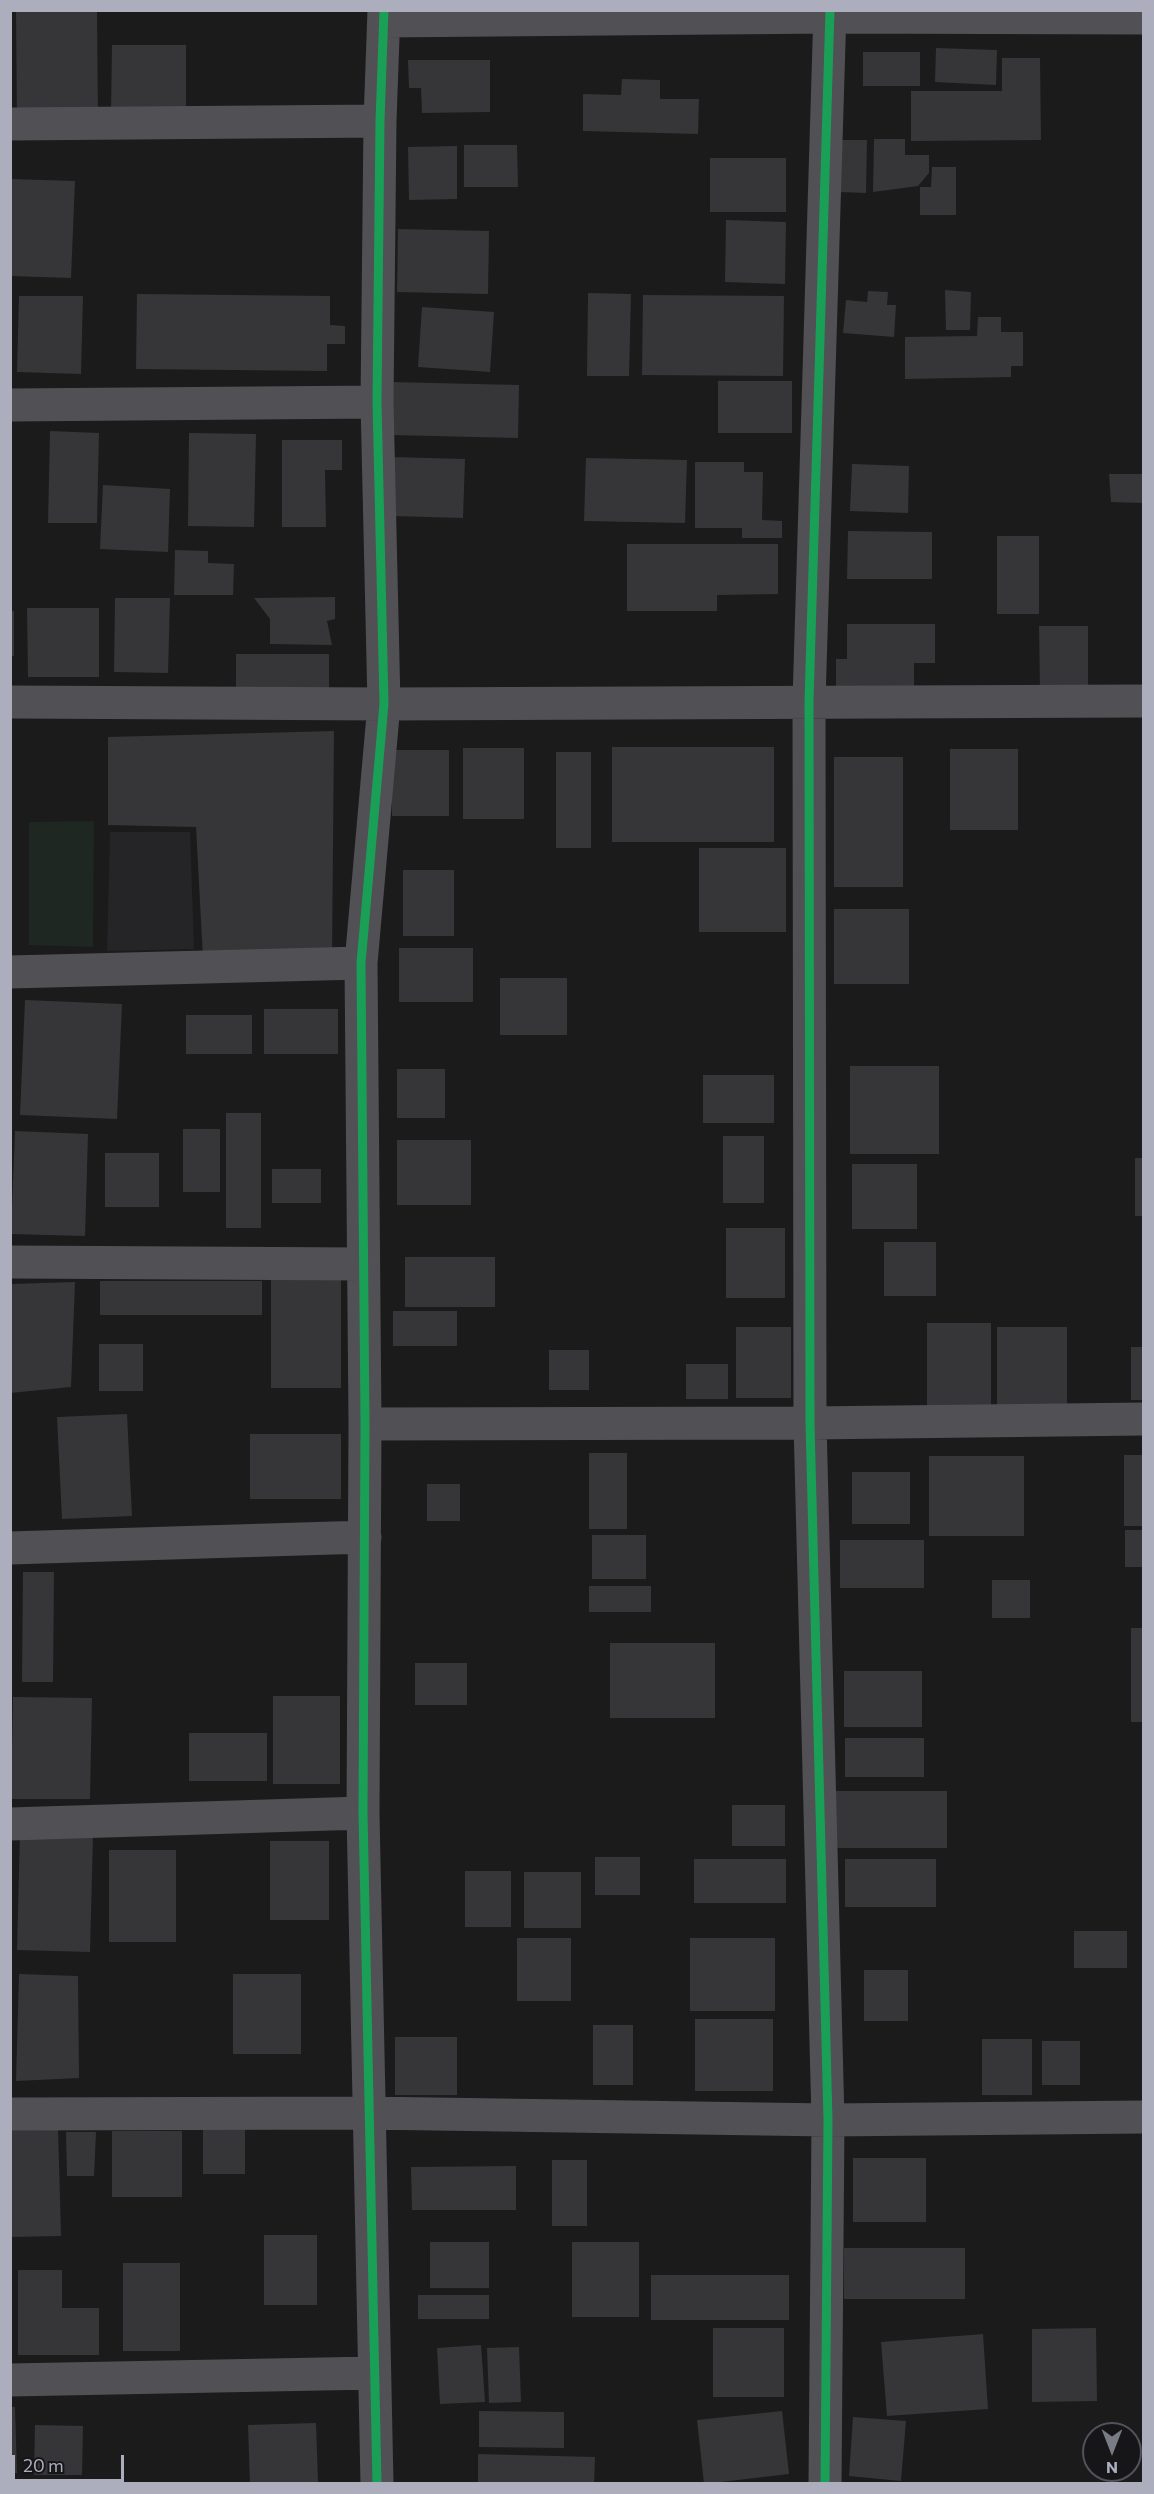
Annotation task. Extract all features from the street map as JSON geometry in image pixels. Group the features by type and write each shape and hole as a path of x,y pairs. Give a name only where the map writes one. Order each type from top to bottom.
{"street":[{"path":"825,2484 828,2120 810,1423 810,701 830,14"},
{"path":"376,2484 363,1814 365,1424 361,963 384,705 377,402 380,121 384,16 830,14 1143,18"},
{"path":"10,124 380,121"},
{"path":"10,405 377,402"},
{"path":"10,702 384,705 1143,701"},
{"path":"10,972 361,963"},
{"path":"10,1262 363,1264"},
{"path":"365,1424 810,1423 1143,1419"},
{"path":"10,1548 365,1537"},
{"path":"10,1824 363,1814"},
{"path":"10,2114 369,2113 828,2120 1143,2117"},
{"path":"10,2380 374,2373"}],"shaded area":[{"path":"94,821 93,947 29,945 29,822"},
{"path":"110,832 190,832 194,949 107,951"}],"building":[{"path":"16,10 97,10 98,121 17,122"},
{"path":"112,45 186,45 186,111 111,111"},
{"path":"936,48 997,50 996,85 935,82"},
{"path":"863,52 920,52 920,86 863,86"},
{"path":"1002,58 1040,58 1041,140 911,141 911,91 1002,91"},
{"path":"408,60 490,60 490,112 422,113 421,88 409,88"},
{"path":"622,79 660,80 660,99 699,99 698,134 583,131 583,94 621,95"},
{"path":"874,139 905,139 905,155 929,155 929,173 918,186 873,192"},
{"path":"838,140 867,140 866,193 838,192"},
{"path":"464,145 517,145 518,187 464,187"},
{"path":"457,146 457,199 409,200 408,147"},
{"path":"710,158 786,158 786,212 710,212"},
{"path":"932,167 956,167 956,215 920,215 920,187 931,187"},
{"path":"10,179 75,181 71,278 10,276"},
{"path":"726,220 786,222 785,284 725,282"},
{"path":"398,229 489,231 488,294 397,292"},
{"path":"945,290 971,292 970,330 946,330"},
{"path":"868,291 888,292 887,305 896,305 894,337 843,333 846,300 867,302"},
{"path":"588,293 631,294 629,376 587,376"},
{"path":"137,294 330,296 330,325 345,326 345,344 327,344 327,371 136,369"},
{"path":"643,295 784,296 783,376 642,375"},
{"path":"19,296 83,296 81,374 17,372"},
{"path":"422,307 494,312 490,372 418,367"},
{"path":"978,317 1001,317 1001,332 1023,332 1023,366 1011,366 1011,377 905,379 905,337 977,336"},
{"path":"718,381 792,381 792,433 718,433"},
{"path":"391,382 519,385 518,438 391,435"},
{"path":"50,431 99,433 97,523 48,523"},
{"path":"189,433 256,434 254,527 188,526"},
{"path":"282,440 342,440 342,470 325,470 326,527 282,527"},
{"path":"392,457 465,459 463,518 391,516"},
{"path":"586,458 687,460 685,523 584,521"},
{"path":"695,462 744,462 744,472 763,472 762,520 782,521 782,538 742,538 742,528 695,528"},
{"path":"852,464 909,466 908,513 850,511"},
{"path":"1109,474 1144,474 1144,503 1111,502"},
{"path":"103,485 170,489 168,552 100,549"},
{"path":"848,531 932,532 932,579 847,579"},
{"path":"997,536 1039,536 1039,614 997,614"},
{"path":"627,544 778,544 778,594 717,595 717,611 627,611"},
{"path":"175,550 208,551 208,563 234,564 233,595 174,595"},
{"path":"335,597 335,619 327,621 332,645 270,644 270,619 254,598"},
{"path":"115,598 170,598 168,673 114,672"},
{"path":"27,608 99,608 99,677 28,677"},
{"path":"10,611 14,611 14,656 10,656"},
{"path":"847,624 935,624 935,663 914,663 914,689 836,689 836,659 847,659"},
{"path":"1039,626 1088,626 1088,690 1040,691"},
{"path":"236,654 329,654 329,689 236,689"},
{"path":"334,731 332,958 203,958 196,827 108,825 108,737"},
{"path":"612,747 774,747 774,842 612,842"},
{"path":"463,748 524,748 524,819 463,819"},
{"path":"950,749 1018,749 1018,830 950,830"},
{"path":"392,750 449,750 449,816 392,816"},
{"path":"556,752 591,752 591,848 556,848"},
{"path":"834,757 903,757 903,887 834,887"},
{"path":"699,848 786,848 786,932 699,932"},
{"path":"403,870 454,870 454,936 403,936"},
{"path":"834,909 909,909 909,984 834,984"},
{"path":"399,948 473,948 473,1002 399,1002"},
{"path":"500,978 567,978 567,1035 500,1035"},
{"path":"25,1000 122,1004 117,1119 20,1115"},
{"path":"264,1009 338,1009 338,1054 264,1054"},
{"path":"186,1015 252,1015 252,1054 186,1054"},
{"path":"850,1066 939,1066 939,1154 850,1154"},
{"path":"397,1069 445,1069 445,1118 397,1118"},
{"path":"703,1075 774,1075 774,1123 703,1123"},
{"path":"226,1113 261,1113 261,1228 226,1228"},
{"path":"183,1129 220,1129 220,1192 183,1192"},
{"path":"15,1131 88,1134 85,1236 11,1234"},
{"path":"723,1136 764,1136 764,1203 723,1203"},
{"path":"397,1140 471,1140 471,1205 397,1205"},
{"path":"105,1153 159,1153 159,1207 105,1207"},
{"path":"1135,1158 1144,1158 1144,1216 1135,1216"},
{"path":"852,1164 917,1164 917,1229 852,1229"},
{"path":"272,1169 321,1169 321,1203 272,1203"},
{"path":"726,1228 785,1228 785,1298 726,1298"},
{"path":"884,1242 936,1242 936,1296 884,1296"},
{"path":"405,1257 495,1257 495,1307 405,1307"},
{"path":"271,1279 341,1279 341,1388 271,1388"},
{"path":"100,1281 262,1281 262,1315 100,1315"},
{"path":"75,1282 71,1387 10,1393 10,1284"},
{"path":"393,1311 457,1311 457,1346 393,1346"},
{"path":"927,1323 991,1323 991,1406 927,1406"},
{"path":"736,1327 791,1327 791,1398 736,1398"},
{"path":"997,1327 1067,1327 1067,1406 997,1406"},
{"path":"99,1344 143,1344 143,1391 99,1391"},
{"path":"1131,1347 1144,1347 1144,1400 1131,1400"},
{"path":"549,1350 589,1350 589,1390 549,1390"},
{"path":"686,1364 728,1364 728,1399 686,1399"},
{"path":"127,1414 132,1516 62,1519 57,1417"},
{"path":"250,1434 341,1434 341,1499 250,1499"},
{"path":"589,1453 627,1453 627,1529 589,1529"},
{"path":"1124,1455 1144,1455 1144,1526 1124,1526"},
{"path":"929,1456 1024,1456 1024,1536 929,1536"},
{"path":"852,1472 910,1472 910,1524 852,1524"},
{"path":"427,1484 460,1484 460,1521 427,1521"},
{"path":"1125,1530 1144,1530 1144,1567 1125,1567"},
{"path":"592,1535 646,1535 646,1579 592,1579"},
{"path":"840,1540 924,1540 924,1588 840,1588"},
{"path":"23,1572 54,1572 53,1682 22,1682"},
{"path":"992,1580 1030,1580 1030,1618 992,1618"},
{"path":"589,1586 651,1586 651,1612 589,1612"},
{"path":"1131,1628 1144,1628 1144,1722 1131,1722"},
{"path":"610,1643 715,1643 715,1718 610,1718"},
{"path":"415,1663 467,1663 467,1705 415,1705"},
{"path":"844,1671 922,1671 922,1727 844,1727"},
{"path":"273,1696 340,1696 340,1784 273,1784"},
{"path":"13,1697 92,1698 90,1799 11,1799"},
{"path":"189,1733 267,1733 267,1781 189,1781"},
{"path":"845,1738 924,1738 924,1777 845,1777"},
{"path":"835,1791 947,1791 947,1848 835,1848"},
{"path":"732,1805 785,1805 785,1846 732,1846"},
{"path":"20,1833 93,1835 90,1952 17,1950"},
{"path":"270,1841 329,1841 329,1920 270,1920"},
{"path":"109,1850 176,1850 176,1942 109,1942"},
{"path":"595,1857 640,1857 640,1895 595,1895"},
{"path":"694,1859 786,1859 786,1903 694,1903"},
{"path":"845,1859 936,1859 936,1907 845,1907"},
{"path":"465,1871 511,1871 511,1927 465,1927"},
{"path":"524,1872 581,1872 581,1928 524,1928"},
{"path":"1074,1931 1127,1931 1127,1968 1074,1968"},
{"path":"517,1938 571,1938 571,2001 517,2001"},
{"path":"690,1938 775,1938 775,2011 690,2011"},
{"path":"864,1970 908,1970 908,2021 864,2021"},
{"path":"19,1974 78,1976 79,2078 16,2081"},
{"path":"233,1974 301,1974 301,2054 233,2054"},
{"path":"695,2019 773,2019 773,2091 695,2091"},
{"path":"593,2025 633,2025 633,2085 593,2085"},
{"path":"395,2037 457,2037 457,2095 395,2095"},
{"path":"982,2039 1032,2039 1032,2095 982,2095"},
{"path":"1042,2041 1080,2041 1080,2085 1042,2085"},
{"path":"203,2119 245,2119 245,2174 203,2174"},
{"path":"10,2125 58,2128 61,2236 10,2237"},
{"path":"112,2131 182,2131 182,2197 112,2197"},
{"path":"66,2132 96,2132 94,2176 67,2176"},
{"path":"853,2158 926,2158 926,2222 853,2222"},
{"path":"552,2160 587,2160 587,2226 552,2226"},
{"path":"516,2166 516,2210 412,2210 411,2167"},
{"path":"264,2235 317,2235 317,2305 264,2305"},
{"path":"430,2242 489,2242 489,2288 430,2288"},
{"path":"572,2242 639,2242 639,2317 572,2317"},
{"path":"844,2248 965,2248 965,2299 844,2299"},
{"path":"123,2263 180,2263 180,2351 123,2351"},
{"path":"18,2270 62,2270 62,2308 99,2308 99,2355 18,2355"},
{"path":"651,2275 789,2275 789,2320 651,2320"},
{"path":"418,2295 489,2295 489,2319 418,2319"},
{"path":"713,2328 784,2328 784,2397 713,2397"},
{"path":"1096,2328 1097,2401 1032,2402 1032,2329"},
{"path":"983,2334 988,2409 887,2416 881,2342"},
{"path":"481,2345 485,2402 440,2404 437,2348"},
{"path":"519,2347 521,2402 489,2403 487,2348"},
{"path":"10,2407 15,2407 17,2473 10,2473"},
{"path":"479,2411 564,2412 564,2448 479,2447"},
{"path":"782,2411 789,2474 704,2484 697,2420"},
{"path":"853,2417 906,2421 901,2481 849,2476"},
{"path":"316,2423 318,2482 250,2484 248,2425"},
{"path":"35,2425 83,2426 82,2475 34,2475"},
{"path":"478,2454 595,2457 594,2484 478,2484"}],"cycle path":[{"path":"377,2484 363,1813 365,1424 361,963 384,704 377,402 380,121 384,10"},
{"path":"825,2484 828,2120 810,1423 809,701 830,10"}]}
